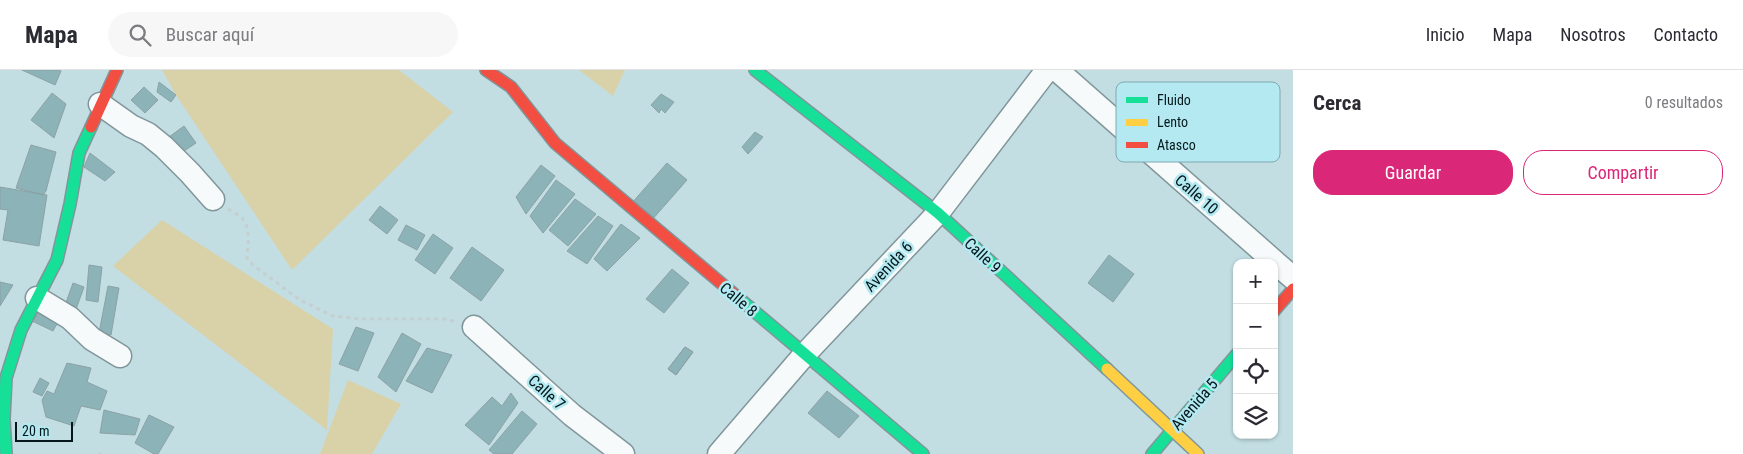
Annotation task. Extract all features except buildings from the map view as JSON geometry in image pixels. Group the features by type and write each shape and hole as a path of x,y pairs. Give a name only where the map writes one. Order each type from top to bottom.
{"street":[{"path":"6,454 4,419 6,378 21,330 57,260 70,204 78,154 117,70"},
{"name":"Calle 8","path":"486,70 511,87 555,143 923,454"},
{"name":"Calle 9","path":"756,70 938,213 1198,454"},
{"name":"Avenida 6","path":"719,454 805,354 938,213 1047,70"},
{"name":"Calle 10","path":"1057,70 1116,122"},
{"path":"100,104 131,126 148,134 164,147 213,199"},
{"name":"Calle 10","path":"1161,162 1293,278"},
{"path":"1278,307 1293,290"},
{"path":"37,298 70,318 92,339 120,356"},
{"name":"Calle 7","path":"474,327 572,415 623,454"},
{"name":"Avenida 5","path":"1152,454 1233,359"}],"path":[{"path":"213,199 242,218 246,225 247,258 253,265 300,300 333,316 361,319 445,319 474,327"}],"shaded area":[{"path":"162,70 399,70 453,112 292,270 176,95"},
{"path":"579,70 625,70 613,96"},
{"path":"162,220 333,329 327,430 113,266"},
{"path":"348,380 401,404 372,454 320,454"}],"traffic: fast":[{"path":"755,70 938,213 1107,369"},
{"path":"6,454 4,419 6,378 21,330 57,260 79,153 91,127"},
{"path":"741,300 923,454"},
{"path":"1152,454 1233,359"}],"traffic: slow":[{"path":"1107,369 1198,454"}],"traffic: jam":[{"path":"91,127 117,70"},
{"path":"486,70 511,87 555,143 741,300"},
{"path":"1278,306 1293,289"}]}
